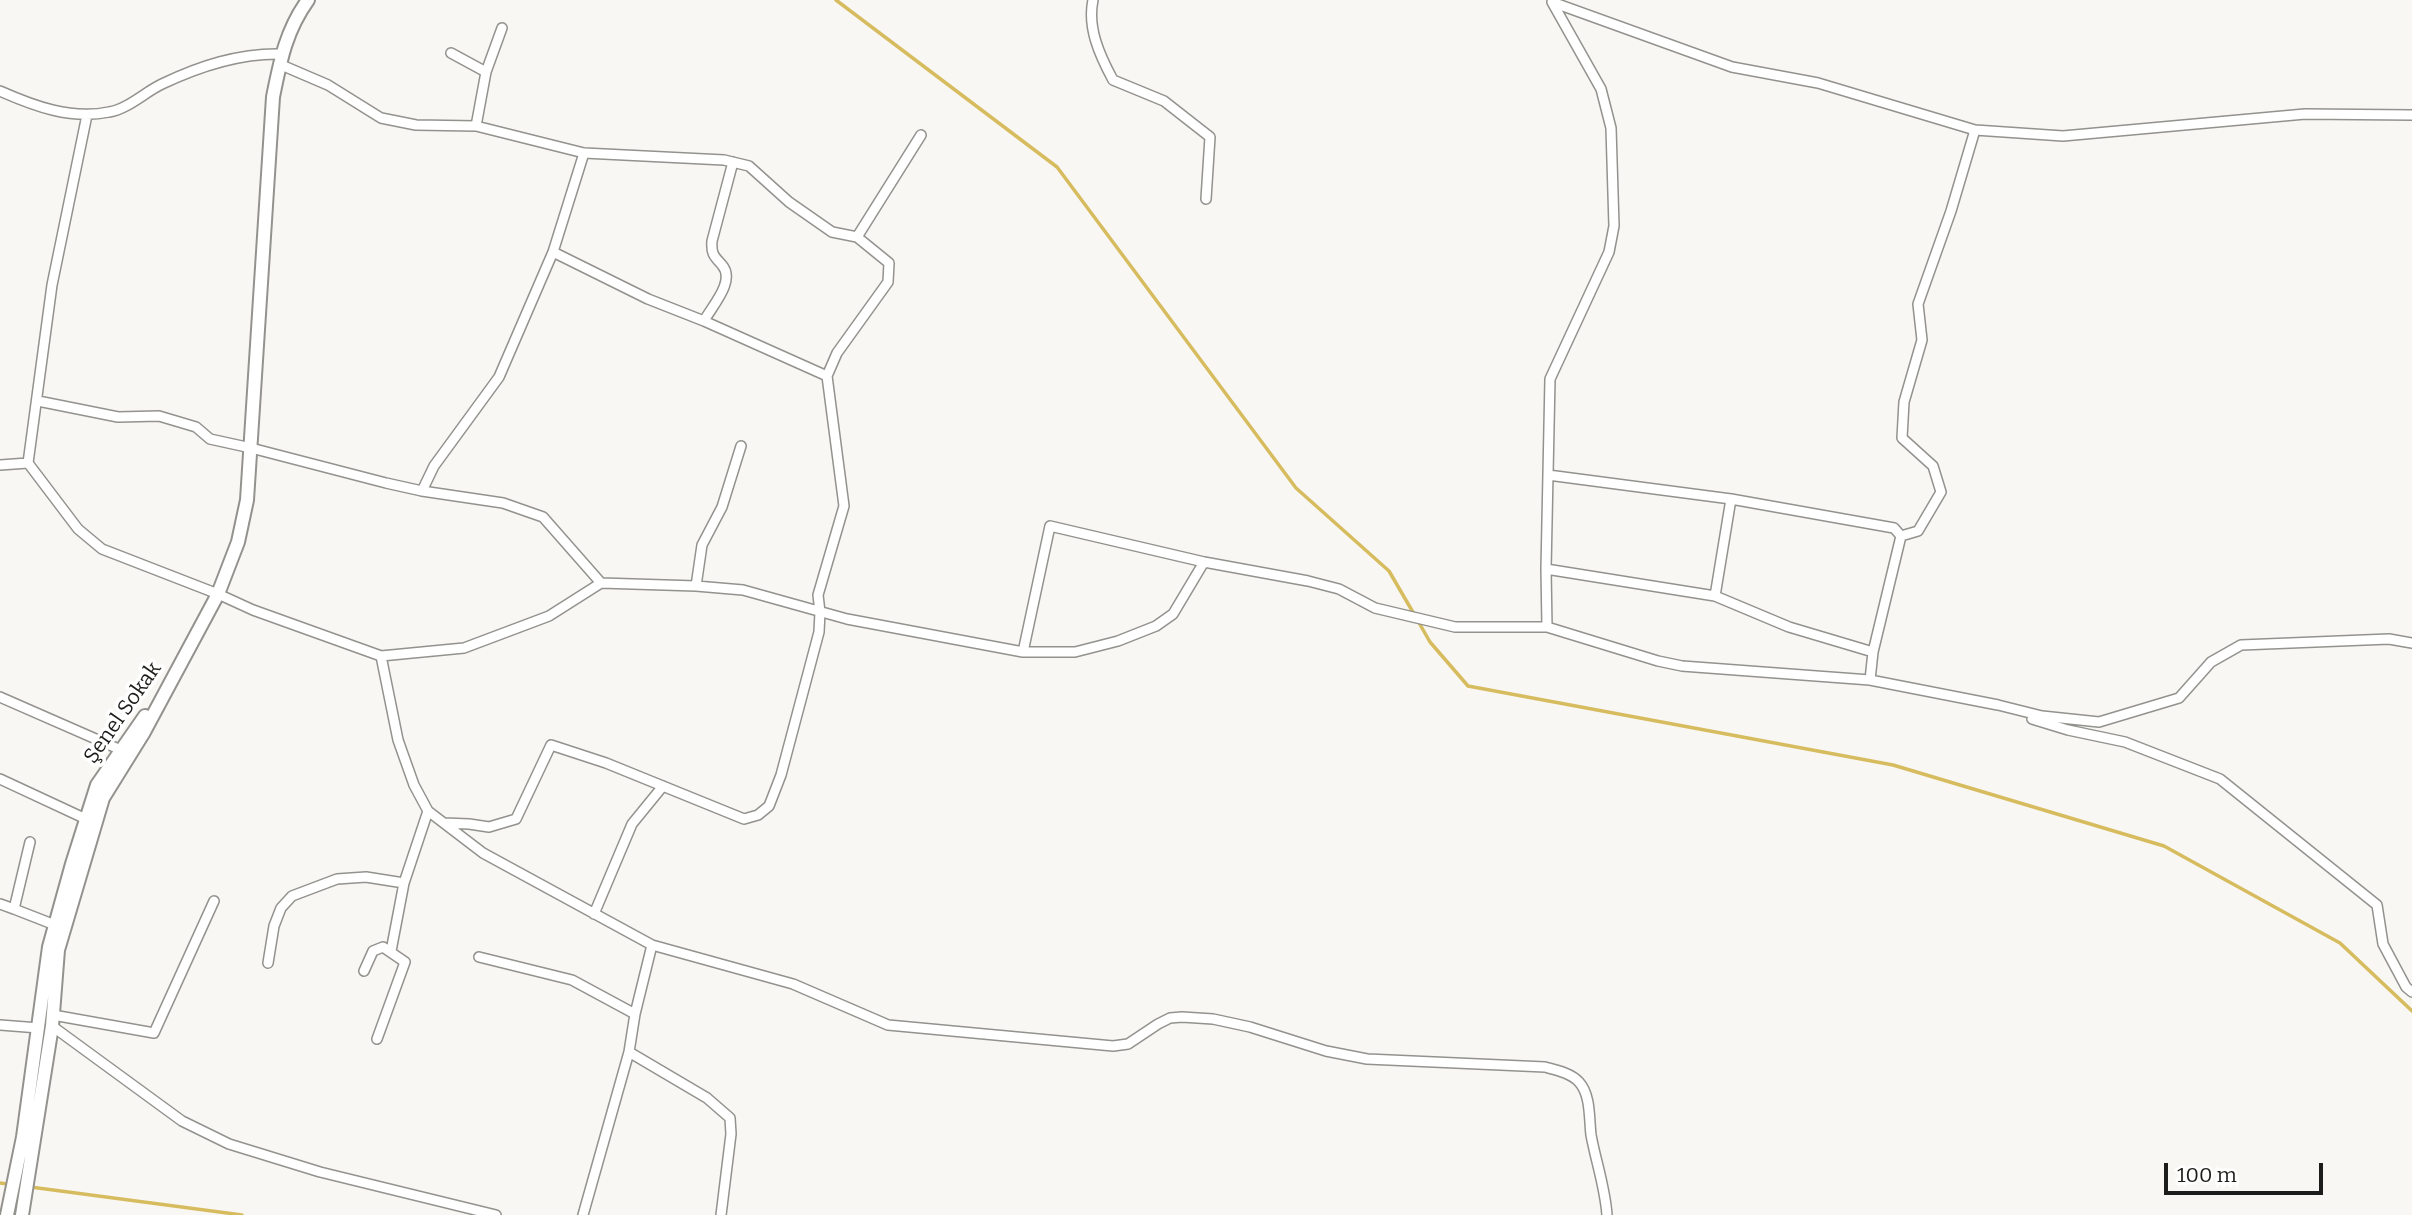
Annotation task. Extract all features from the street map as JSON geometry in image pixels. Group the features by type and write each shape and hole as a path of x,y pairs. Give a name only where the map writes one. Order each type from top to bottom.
{"street":[{"path":"1093,0 1093,29 1100,56 1113,80 1164,101 1210,137 1206,199"},
{"path":"187,654 218,594 238,542 247,500 273,97 280,59 295,17 306,1"},
{"path":"1551,1 1732,67 1818,83 1975,130 2063,136 2305,114 2412,115"},
{"path":"1548,626 1546,569 1550,379 1609,252 1614,226 1611,128 1601,89 1551,1"},
{"path":"477,126 486,72 502,28"},
{"path":"452,53 486,72"},
{"path":"0,91 42,109 87,115 112,112 161,85 218,62 255,54 280,59 381,118 416,125 477,126 584,153 724,160 748,166 789,202 832,232 857,237 889,263 888,282 837,353 827,376 844,506 818,595 821,612 819,632 785,762 769,806 758,815 744,819 606,763 551,745 516,819 489,827 444,823"},
{"path":"87,115 52,285 29,463 78,529 102,549 303,629 382,656 464,648 549,616 601,583 743,590 847,619 1023,652 1076,652 1118,641 1156,626 1173,614 1204,562"},
{"path":"1901,536 1918,531 1941,492 1933,466 1902,438 1904,402 1922,340 1918,304 1951,211 1975,130"},
{"path":"857,237 921,135"},
{"path":"422,491 434,466 499,377 553,252 584,153"},
{"path":"704,321 727,283 726,270 711,251 733,162"},
{"path":"553,252 648,299 827,376"},
{"path":"38,401 118,417 159,416 196,427 210,439 422,491 503,503 543,517 601,583"},
{"path":"696,586 702,545 722,508 741,446"},
{"path":"1,467 29,463"},
{"path":"1548,475 1731,499 1894,528 1901,536"},
{"path":"1715,596 1731,499"},
{"path":"1023,652 1050,526 1204,562 1308,581 1339,589 1375,608 1455,627 1548,626 1556,631 1682,666 1870,680 2042,716 2099,722 2179,698 2211,662 2241,645 2389,639 2412,643"},
{"path":"1870,680 1873,652 1901,536"},
{"path":"1546,569 1715,596 1789,627 1873,652"},
{"name":"Şenel Sokak","path":"48,1023 49,947 97,785 187,654"},
{"name":"Şenel Sokak","path":"29,1139 58,950 103,798 144,733 187,654"},
{"path":"382,656 398,740 414,785 428,811 483,853 626,929 652,946 793,985 887,1025 898,1027 1112,1046 1128,1044 1158,1024 1170,1018 1182,1017 1213,1019 1250,1027 1326,1052 1367,1059 1545,1067 1564,1073 1582,1085 1606,1196 1607,1215"},
{"path":"0,697 121,750"},
{"path":"1983,702 2068,730 2125,742 2220,779 2377,905 2383,944 2406,987 2412,992"},
{"path":"0,779 86,819"},
{"path":"594,914 632,824 663,786"},
{"path":"391,951 404,883 428,811"},
{"path":"14,909 30,842"},
{"path":"268,963 274,926 281,908 292,896 337,879 366,877 404,883"},
{"path":"0,1025 48,1023 154,1033 214,901"},
{"path":"0,904 55,925"},
{"path":"583,1215 629,1052 635,1014 652,946"},
{"path":"364,971 373,951 383,947 405,962 377,1039"},
{"path":"479,957 572,979 635,1014"},
{"path":"48,1023 182,1121 229,1144 320,1172 496,1215"},
{"path":"629,1052 707,1098 730,1118 731,1134 721,1215"},
{"path":"7,1215 29,1139"},
{"path":"22,1215 29,1139"}],"waterway":[{"path":"836,0 1057,167 1296,488 1389,571 1414,614"},
{"path":"1418,621 1430,642 1468,686 1893,765 2164,846 2340,943 2412,1011"},
{"path":"0,1183 242,1215"}]}
